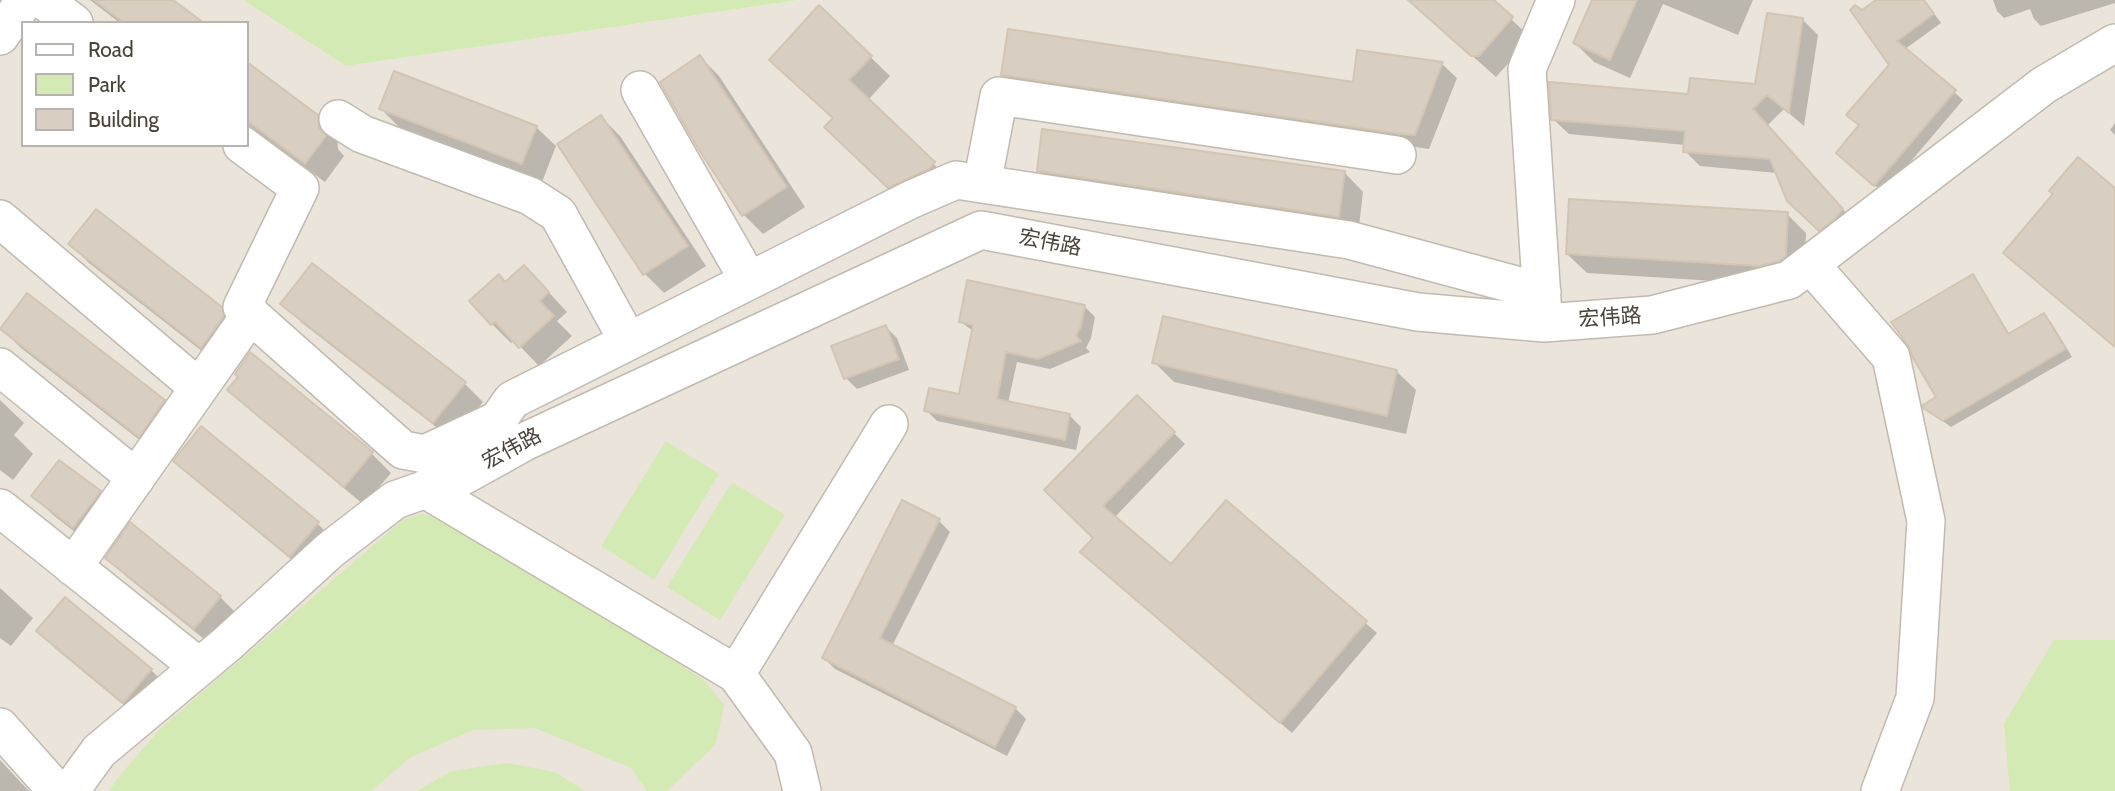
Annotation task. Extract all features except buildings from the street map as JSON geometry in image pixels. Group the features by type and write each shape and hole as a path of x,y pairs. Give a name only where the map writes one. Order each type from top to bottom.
{"street":[{"path":"0,36 24,0"},
{"path":"43,0 71,21"},
{"path":"245,147 300,188 242,307 404,450 425,454 498,420 512,400 956,180 1349,240 1543,307 1527,69 1556,0"},
{"name":"宏伟路","path":"70,791 99,751 330,551 395,500 463,476 526,441 981,230 1418,312 1543,307 1652,315 1789,280 2044,85 2115,43"},
{"path":"640,90 749,281"},
{"path":"982,184 999,96 1397,155"},
{"path":"338,119 362,134 530,196 558,214 628,341"},
{"path":"0,219 199,388"},
{"path":"1810,264 1891,357 1926,521 1915,698 1880,791"},
{"path":"74,567 251,314"},
{"path":"0,367 136,478"},
{"path":"736,674 888,424"},
{"path":"425,489 736,674 793,753 802,791"},
{"path":"0,508 199,667"},
{"path":"0,727 57,791"}],"shaded area":[{"path":"0,0 243,0 346,66 799,0 2115,0 2115,791 0,791"}],"green space":[{"path":"243,0 799,0 346,66"},
{"path":"666,441 719,474 654,580 601,546"},
{"path":"732,482 785,515 720,620 667,587"},
{"path":"421,514 452,519 704,680 724,705 716,744 667,791 647,791 631,768 535,728 473,730 411,757 371,791 109,791 161,728 403,520"},
{"path":"2054,640 2115,640 2115,791 2010,791 2004,724"},
{"path":"508,763 555,772 585,791 416,791 452,771"}]}
